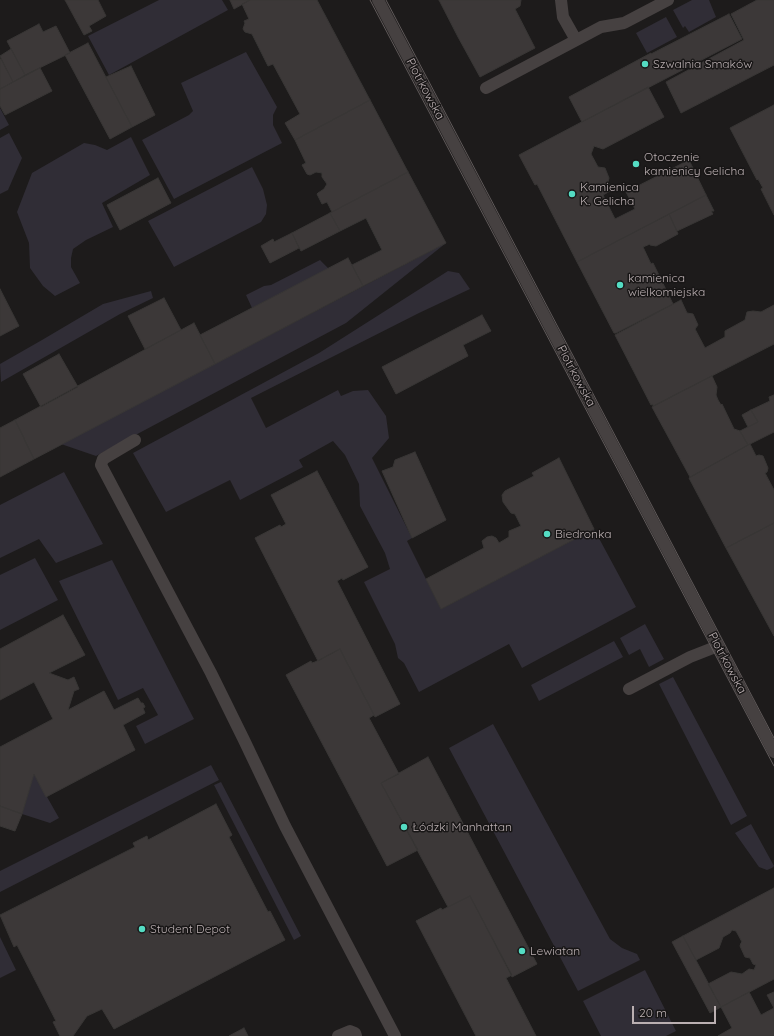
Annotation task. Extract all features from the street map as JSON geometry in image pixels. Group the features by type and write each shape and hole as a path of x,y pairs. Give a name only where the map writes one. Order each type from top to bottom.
{"street":[{"name":"Piotrkowska","path":"378,0 774,752"},
{"path":"561,0 563,17 576,40"},
{"path":"486,88 601,27 624,24 668,0"},
{"path":"135,440 103,458 102,465 211,673 288,833 395,1036"},
{"path":"629,689 690,657 718,646"},
{"path":"338,1036 350,1031 355,1033 356,1036"}],"shaded area":[{"path":"159,0 222,0 228,10 109,75 88,36"},
{"path":"692,0 709,0 716,17 689,32 685,26 683,28 673,10"},
{"path":"666,17 677,37 647,53 636,33"},
{"path":"246,52 277,107 273,115 273,125 282,143 174,199 142,140 189,115 193,111 181,83"},
{"path":"0,108 9,125 0,130"},
{"path":"9,133 22,158 8,190 0,194 0,138"},
{"path":"131,137 150,175 102,203 113,227 86,240 73,249 71,267 80,283 55,296 43,286 30,268 29,243 17,212 32,173 84,143 95,145 107,150"},
{"path":"252,167 263,189 267,205 266,214 261,222 174,267 148,221"},
{"path":"446,243 346,323 96,456 61,444"},
{"path":"320,260 329,269 252,308 246,295 264,286 271,285"},
{"path":"448,271 459,273 470,289 419,313 251,398 266,428 338,390 341,396 353,391 368,390 386,416 389,438 372,458 412,538 407,541 441,609 594,529 636,607 522,668 509,644 419,692 404,663 398,658 395,644 364,582 390,569 385,553 360,506 359,484 345,455 333,441 299,460 303,467 240,500 230,480 166,512 133,453 319,353"},
{"path":"151,291 153,298 120,314 1,382 0,364 103,304"},
{"path":"64,472 103,544 56,563 39,539 0,558 0,505"},
{"path":"35,558 58,600 0,630 0,575"},
{"path":"112,560 194,719 145,744 136,726 158,715 143,688 118,700 59,581"},
{"path":"645,624 664,659 649,667 640,649 629,655 620,638"},
{"path":"614,641 623,657 539,701 531,685"},
{"path":"673,677 747,816 731,825 659,684"},
{"path":"493,724 610,939 622,948 637,954 640,960 578,991 449,748"},
{"path":"211,765 219,780 0,892 0,871"},
{"path":"34,774 59,818 50,823 22,814"},
{"path":"221,782 301,936 294,940 214,785"},
{"path":"751,824 774,866 772,868 767,870 759,867 735,833"},
{"path":"0,937 16,970 0,978"},
{"path":"645,970 676,1031 666,1036 601,1036 583,1001"}],"building":[{"path":"65,0 98,0 106,16 89,26 92,31 84,35"},
{"path":"230,0 250,0 234,9"},
{"path":"250,0 317,0 370,100 295,140 285,123 300,114 273,64 268,66 252,34 245,32 243,29 245,23 244,21 249,19 242,4"},
{"path":"439,0 521,0 520,6 515,9 535,48 480,77"},
{"path":"757,0 774,0 774,65 681,113 666,82 744,40 731,14"},
{"path":"729,14 742,39 582,122 569,97 651,53"},
{"path":"39,24 43,32 56,26 70,53 25,75 7,41"},
{"path":"88,43 132,127 110,139 65,55"},
{"path":"11,49 25,75 13,82 0,56"},
{"path":"0,59 13,82 0,89"},
{"path":"131,66 155,115 132,127 106,77"},
{"path":"40,68 52,91 5,115 0,106 0,89"},
{"path":"648,87 664,117 603,149 594,146 591,154 598,167 605,168 609,178 608,182 612,190 603,195 615,219 635,209 626,192 689,160 706,195 577,262 537,184 535,185 519,155"},
{"path":"370,100 408,172 332,212 327,202 322,204 317,194 324,189 327,184 322,177 322,173 316,172 310,175 307,174 302,165 306,163 295,140"},
{"path":"774,105 774,215 761,189 763,188 758,179 757,180 730,128"},
{"path":"408,172 446,243 363,286 352,265 382,250 366,218 340,231 330,213"},
{"path":"158,178 171,203 120,230 107,205"},
{"path":"706,195 714,211 711,211 713,214 677,231 669,214"},
{"path":"330,213 340,231 301,251 292,233"},
{"path":"669,214 678,234 656,246 650,244 643,247 651,264 653,263 673,304 614,333 577,262"},
{"path":"292,233 299,248 270,263 261,246 273,239 274,242"},
{"path":"348,258 363,286 215,364 200,335"},
{"path":"0,289 19,326 0,336"},
{"path":"164,298 181,330 145,349 128,316"},
{"path":"681,300 687,313 693,314 698,325 695,329 705,348 725,337 725,331 745,320 747,312 761,312 774,305 774,344 653,406 653,404 651,405 615,335"},
{"path":"482,315 491,331 463,345 468,356 396,394 382,367"},
{"path":"194,323 215,364 34,459 15,420"},
{"path":"59,354 78,387 41,407 23,374"},
{"path":"712,376 717,387 716,395 718,400 721,405 722,404 734,429 740,431 748,445 690,477 652,407"},
{"path":"774,395 774,432 748,445 740,431 758,422 751,410 770,401 769,397"},
{"path":"751,410 758,422 748,427 742,415"},
{"path":"15,420 34,459 0,477 0,428"},
{"path":"750,444 756,456 763,456 768,468 767,472 765,473 774,490 774,523 726,548 689,478"},
{"path":"415,452 446,520 412,538 382,471 393,467 395,460"},
{"name":"Biedronka","path":"559,458 594,529 441,609 426,579 484,548 482,541 487,537 492,536 496,538 499,543 509,537 509,531 521,526 515,514 511,513 503,502 502,495 505,491 534,476 532,473"},
{"path":"317,471 368,567 343,580 342,578 337,581 400,704 375,717 340,649 318,661 255,538 280,525 281,527 286,524 271,495"},
{"path":"774,523 774,636 726,548"},
{"path":"63,615 85,655 49,673 68,680 74,677 79,689 74,691 68,710 104,691 114,710 138,698 145,707 143,708 145,713 123,725 135,750 46,797 34,774 22,814 0,806 0,747 53,719 34,682 0,700 0,649"},
{"path":"340,649 374,715 369,718 399,774 381,783 418,850 387,866 286,675 311,661 312,663 315,662"},
{"path":"428,757 537,964 512,977 470,896 448,907 381,783"},
{"name":"Student Depot","path":"216,804 232,835 229,837 268,912 270,911 285,940 114,1029 102,1009 87,1016 73,1036 60,1036 53,1022 56,1021 17,945 14,947 0,915 135,847 133,843 147,836 148,840"},
{"path":"0,806 22,814 15,831 0,826"},
{"path":"774,888 774,979 721,1007 708,984 731,972 742,974 749,969 754,970 756,965 753,964 750,958 745,957 740,946 742,942 736,931 732,930 723,937 719,948 696,960 683,936"},
{"path":"470,896 512,975 506,978 536,1036 476,1036 416,921 441,908 442,910"},
{"path":"683,936 721,1007 710,1013 672,942"},
{"path":"749,992 761,1015 774,1008 774,1036 718,1036 732,1028 721,1007"},
{"path":"774,992 774,1008 767,995"},
{"path":"244,1028 248,1036 229,1036"}],"tram line":[{"path":"370,0 774,766"},
{"path":"386,0 774,738"}],"place":[{"name":"Szwalnia Smaków","path":"645,64"},
{"name":"Otoczenie kamienicy Gelicha","path":"636,164"},
{"name":"Kamienica K. Gelicha","path":"572,194"},
{"name":"kamienica wielkomiejska","path":"620,285"},
{"name":"Biedronka","path":"547,534"},
{"name":"Łódzki Manhattan","path":"404,827"},
{"name":"Student Depot","path":"142,929"},
{"name":"Lewiatan","path":"522,951"}]}
